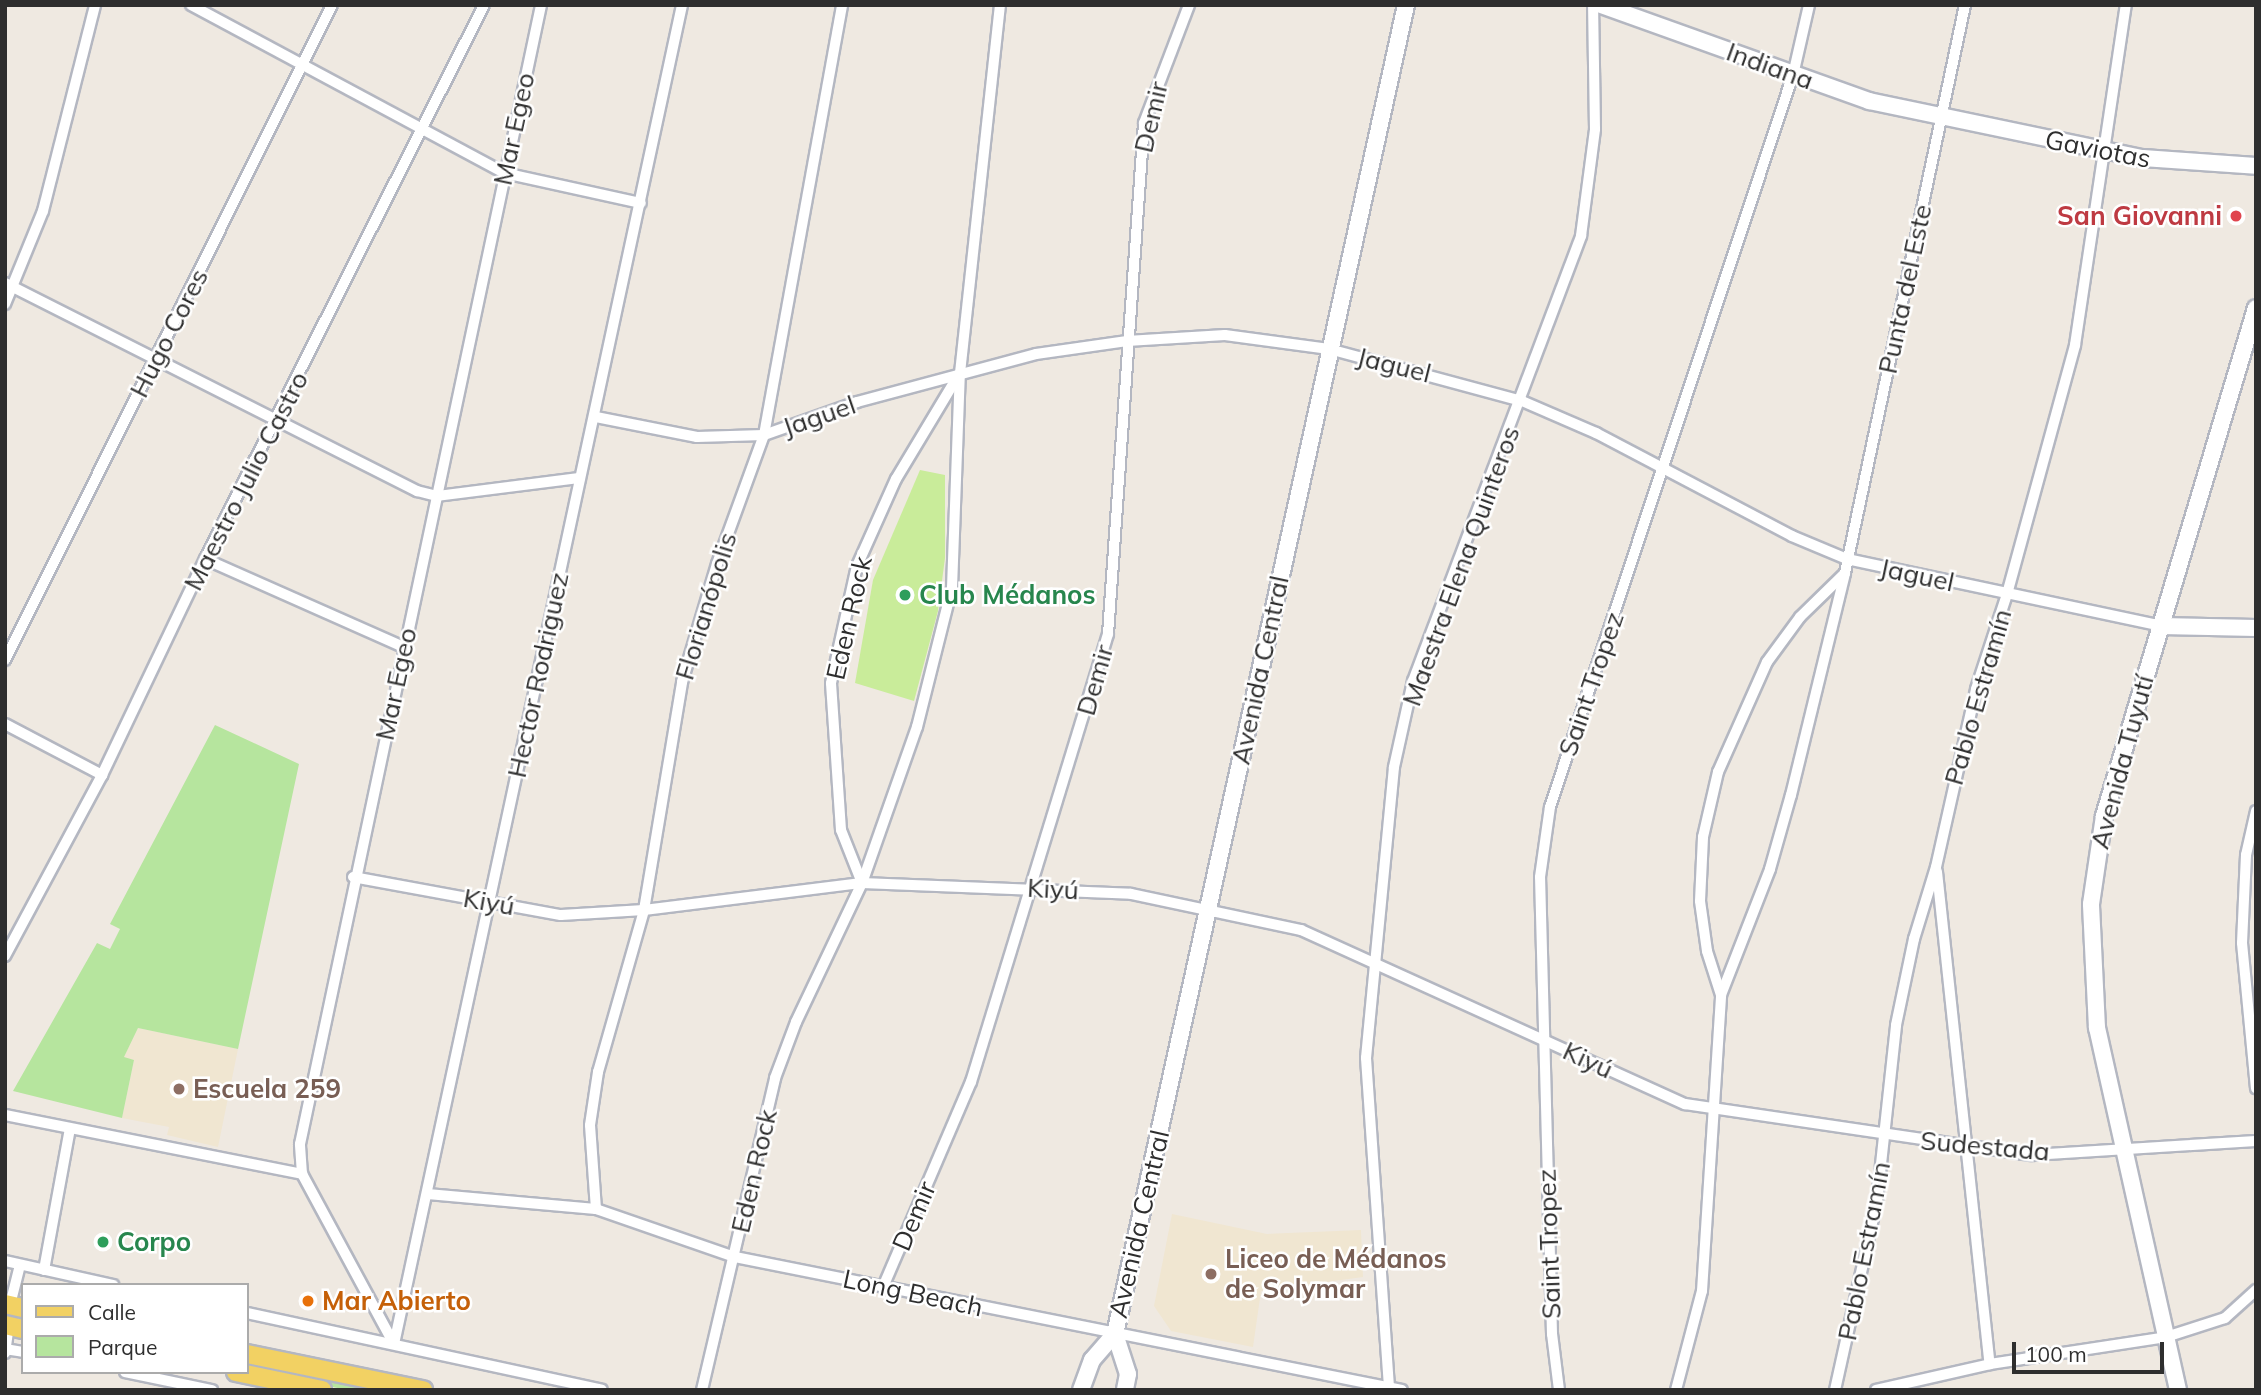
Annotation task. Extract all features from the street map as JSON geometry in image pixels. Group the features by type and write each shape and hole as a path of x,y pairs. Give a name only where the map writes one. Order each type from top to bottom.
{"main road":[{"path":"248,1354 423,1390"},
{"path":"246,1374 322,1390"}],"street":[{"path":"5,304 10,285 43,211 95,5"},
{"path":"191,5 303,64 421,132 504,173 641,203"},
{"name":"Hugo Cores","path":"5,660 332,5"},
{"name":"Maestro Julio Castro","path":"5,956 102,775 205,559 278,421 484,5"},
{"name":"Mar Egeo","path":"394,1344 302,1174 300,1144 353,877 541,5"},
{"name":"Hector Rodriguez","path":"394,1344 580,478 596,417 682,5"},
{"name":"Florianópolis","path":"596,1209 590,1125 598,1072 644,910 682,682 717,564 764,435 842,5"},
{"name":"Eden Rock","path":"702,1390 775,1078 796,1021 862,883 916,727 952,588 960,373 1000,5"},
{"name":"Demir","path":"883,1287 971,1082 1034,887 1108,634 1144,123 1189,5"},
{"name":"Avenida Central","path":"1081,1390 1092,1360 1115,1335 1406,5"},
{"name":"Maestra Elena Quinteros","path":"1389,1387 1366,1058 1394,767 1413,681 1522,401 1581,236 1590,190 1595,129 1593,5"},
{"name":"Indiana","path":"1601,5 1869,101 1942,117"},
{"name":"Saint Tropez","path":"1559,1390 1552,1334 1540,877 1549,807 1793,75 1809,5"},
{"name":"Punta del Este","path":"1676,1390 1702,1291 1716,1110 1721,995 1770,869 1845,573 1965,5"},
{"name":"Pablo Estramín","path":"1835,1390 1877,1201 1896,1026 1914,939 1936,867 1976,690 2007,594 2075,345 2126,5"},
{"name":"Gaviotas","path":"1942,117 2106,151 2181,163 2256,166"},
{"path":"10,285 417,491 437,496 580,478"},
{"name":"Avenida Tuyutí","path":"2178,1390 2097,1028 2091,904 2104,816 2256,308"},
{"name":"Jaguel","path":"596,417 697,438 764,435 857,402 1036,354 1127,341 1225,335 1329,349 1522,401 1664,468 1792,536 1847,559 2161,626"},
{"name":"Eden Rock","path":"862,883 841,831 831,683 857,566 896,479 960,373"},
{"path":"205,559 404,647"},
{"name":"Punta del Este","path":"1721,995 1707,951 1700,901 1703,837 1718,772 1767,662 1800,617 1845,573"},
{"path":"2161,626 2256,628"},
{"path":"5,724 102,775"},
{"path":"2256,811 2246,855 2242,943 2256,1088"},
{"path":"1936,867 1990,1364"},
{"name":"Kiyú","path":"353,877 561,915 644,910 862,883 1034,887 1131,894 1301,930 1377,961 1685,1104 1716,1110"},
{"name":"Sudestada","path":"1716,1110 1966,1148 2032,1155 2256,1141"},
{"path":"5,1115 302,1174"},
{"path":"44,1270 70,1129"},
{"name":"Long Beach","path":"428,1194 596,1209 735,1257 1115,1335 1402,1390"},
{"path":"5,1261 104,1283"},
{"path":"13,1306 20,1265"},
{"path":"1876,1390 1990,1364 2166,1337 2225,1318 2256,1290"},
{"path":"248,1313 602,1390"},
{"path":"5,1350 12,1327"},
{"name":"Avenida Central","path":"1115,1335 1128,1374 1125,1390"},
{"path":"135,1374 207,1389"}],"shaded area":[{"name":"Escuela 259","path":"138,1028 238,1049 218,1147 167,1135 169,1127 122,1118 134,1060 123,1058"},
{"name":"Liceo de Médanos de Solymar","path":"1172,1214 1267,1234 1361,1230 1363,1277 1261,1291 1253,1347 1171,1331 1154,1306"}],"green space":[{"name":"Club Médanos","path":"920,470 945,475 945,558 938,611 914,701 855,683 873,580"},
{"path":"215,725 299,764 238,1049 138,1028 124,1057 134,1060 122,1118 13,1091 97,943 110,949 120,929 110,924"},
{"path":"248,1359 396,1390 347,1390 248,1369"}],"place":[{"name":"San Giovanni","path":"2236,216"},
{"name":"Club Médanos","path":"905,595"},
{"name":"Escuela 259","path":"179,1089"},
{"name":"Corpo","path":"103,1242"},
{"name":"Liceo de Médanos de Solymar","path":"1211,1274"},
{"name":"Mar Abierto","path":"308,1301"}]}
